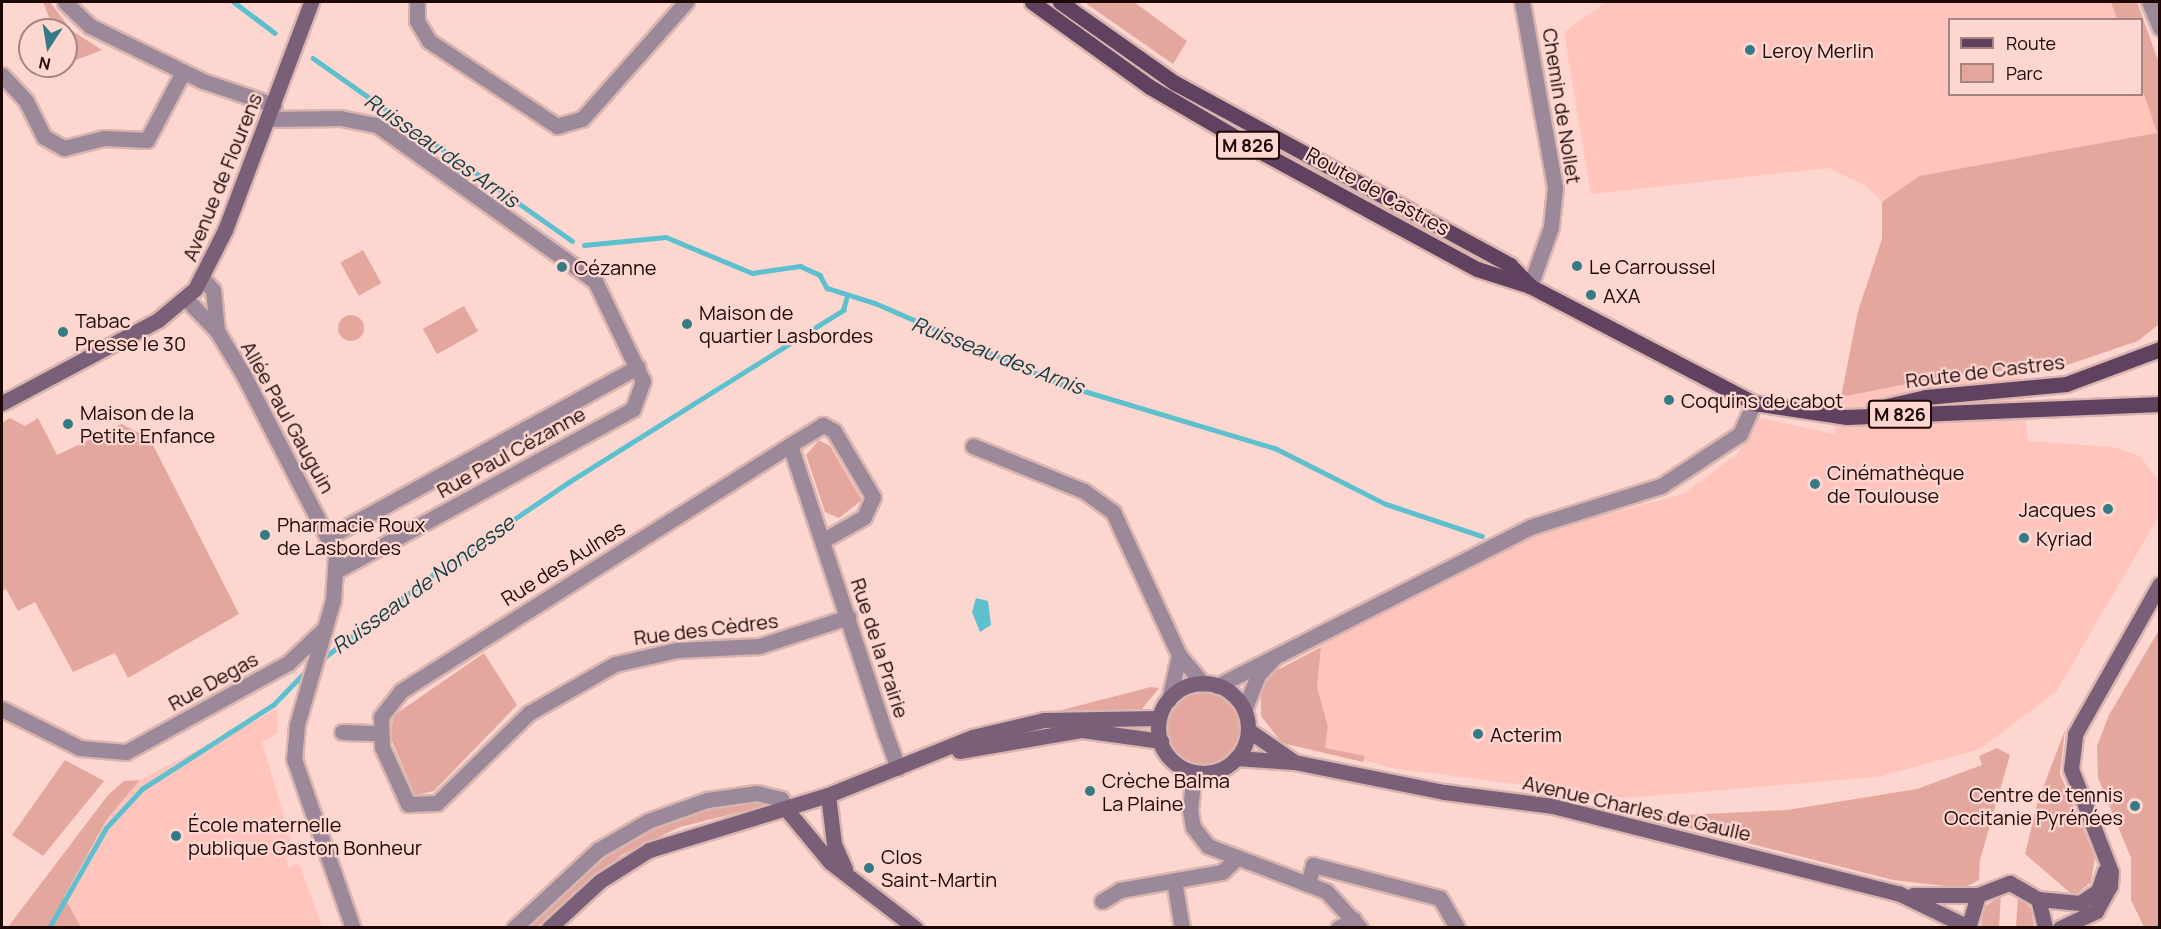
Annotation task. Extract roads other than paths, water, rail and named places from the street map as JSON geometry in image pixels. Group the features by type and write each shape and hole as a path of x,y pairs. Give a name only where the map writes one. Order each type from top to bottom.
{"main road":[{"name":"Route de Castres","path":"1032,2 1150,87 1237,138 1477,269 1530,286 1754,403 1847,417 2160,404"},
{"name":"Route de Castres","path":"1060,2 1175,83 1510,265 1530,286"},
{"name":"Route de Castres","path":"1847,417 1926,397 2066,384 2160,350"}],"street":[{"path":"65,2 80,20 183,72 272,112"},
{"name":"Avenue de Flourens","path":"2,402 158,320 186,299 203,279 272,112 311,2"},
{"path":"417,2 417,21 429,41 557,126 582,119 686,2"},
{"name":"Chemin de Nollet","path":"1522,2 1555,188 1551,227 1530,286"},
{"path":"2149,2 2160,28"},
{"path":"2,75 22,96 44,137 64,147 104,138 147,140 183,72"},
{"name":"Rue Paul Cézanne","path":"272,112 340,118 377,125 595,281 638,367 643,387 633,409 338,570"},
{"name":"Allée Paul Gauguin","path":"203,279 213,290 217,331"},
{"name":"Allée Paul Gauguin","path":"186,299 217,331 330,536 338,570 294,759 353,927"},
{"name":"Rue Paul Cézanne","path":"330,536 638,367"},
{"path":"1169,700 1188,687 1210,685 1277,654 1530,527 1570,515 1688,471 1740,434 1754,403"},
{"path":"790,445 819,426 830,428 872,491 868,513 822,541"},
{"name":"Rue de la Prairie","path":"790,445 898,768"},
{"name":"Rue des Aulnes","path":"379,733 385,709 401,692 790,445"},
{"path":"973,447 1084,491 1113,512 1179,655 1210,685 1244,710"},
{"path":"2060,927 2091,916 2105,902 2110,872 2074,784 2071,752 2081,718 2148,600 2160,574"},
{"path":"2148,600 2160,584"},
{"name":"Rue des Cèdres","path":"379,733 408,804 437,803 529,713 615,663 677,650 759,646 848,618"},
{"name":"Rue Degas","path":"2,710 80,748 110,754 142,745 288,663 325,631"},
{"path":"1179,655 1169,700 1159,718 1161,741 1173,761 1194,772 1215,771 1236,758 1248,730 1244,710 1258,675 1277,654"},
{"path":"549,927 600,881 649,850 828,795 972,737 1034,722 1159,718"},
{"name":"Avenue Charles de Gaulle","path":"1248,730 1294,762"},
{"path":"898,768 1046,733 1110,731 1161,741"},
{"path":"342,732 379,733"},
{"name":"Avenue Charles de Gaulle","path":"1236,758 1294,762 1444,792 1553,806 1934,902 1978,896"},
{"path":"1194,772 1193,827 1208,846 1235,860 1308,884 1337,898 1357,923 1338,927"},
{"path":"514,927 579,866 624,834 682,807 757,794 781,799 801,832 915,927"},
{"path":"828,795 834,844 845,869"},
{"path":"1968,927 1978,896 2010,884 2038,899 2059,904 2091,898 2102,882 2105,856"},
{"path":"1102,901 1120,890 1222,872 1235,860"},
{"path":"1308,884 1313,865 1440,898 1457,927"},
{"path":"1174,881 1182,927"},
{"path":"2038,899 2045,927"},
{"name":"Avenue Charles de Gaulle","path":"1934,902 1968,927"}],"water":[{"path":"976,598 988,601 991,625 980,632 972,612"}],"waterway":[{"name":"Ruisseau des Arnis","path":"234,2 275,33"},
{"name":"Ruisseau des Arnis","path":"313,58 572,241"},
{"name":"Ruisseau des Arnis","path":"584,245 666,237 752,273 800,266 820,275 827,288 875,303 1061,384 1275,448 1386,504 1482,536"},
{"name":"Ruisseau de Noncesse","path":"321,660 439,570 569,482 843,310 847,296"},
{"name":"Ruisseau de Noncesse","path":"49,928 106,828 142,789 273,705 309,668"}],"place":[{"name":"Leroy Merlin","path":"1750,50"},
{"name":"Le Carroussel","path":"1577,266"},
{"name":"Cézanne","path":"562,267"},
{"name":"AXA","path":"1591,295"},
{"name":"Maison de quartier Lasbordes","path":"687,324"},
{"name":"Tabac Presse le 30","path":"63,332"},
{"name":"Coquins de cabot","path":"1669,400"},
{"name":"Maison de la Petite Enfance","path":"68,424"},
{"name":"Cinémathèque de Toulouse","path":"1815,484"},
{"name":"Jacques","path":"2108,509"},
{"name":"Pharmacie Roux de Lasbordes","path":"265,535"},
{"name":"Kyriad","path":"2024,538"},
{"name":"Acterim","path":"1478,734"},
{"name":"Crèche Balma La Plaine","path":"1090,791"},
{"name":"Centre de tennis Occitanie Pyrénées","path":"2135,806"},
{"name":"École maternelle publique Gaston Bonheur","path":"176,836"},
{"name":"Clos Saint-Martin","path":"869,868"}]}
